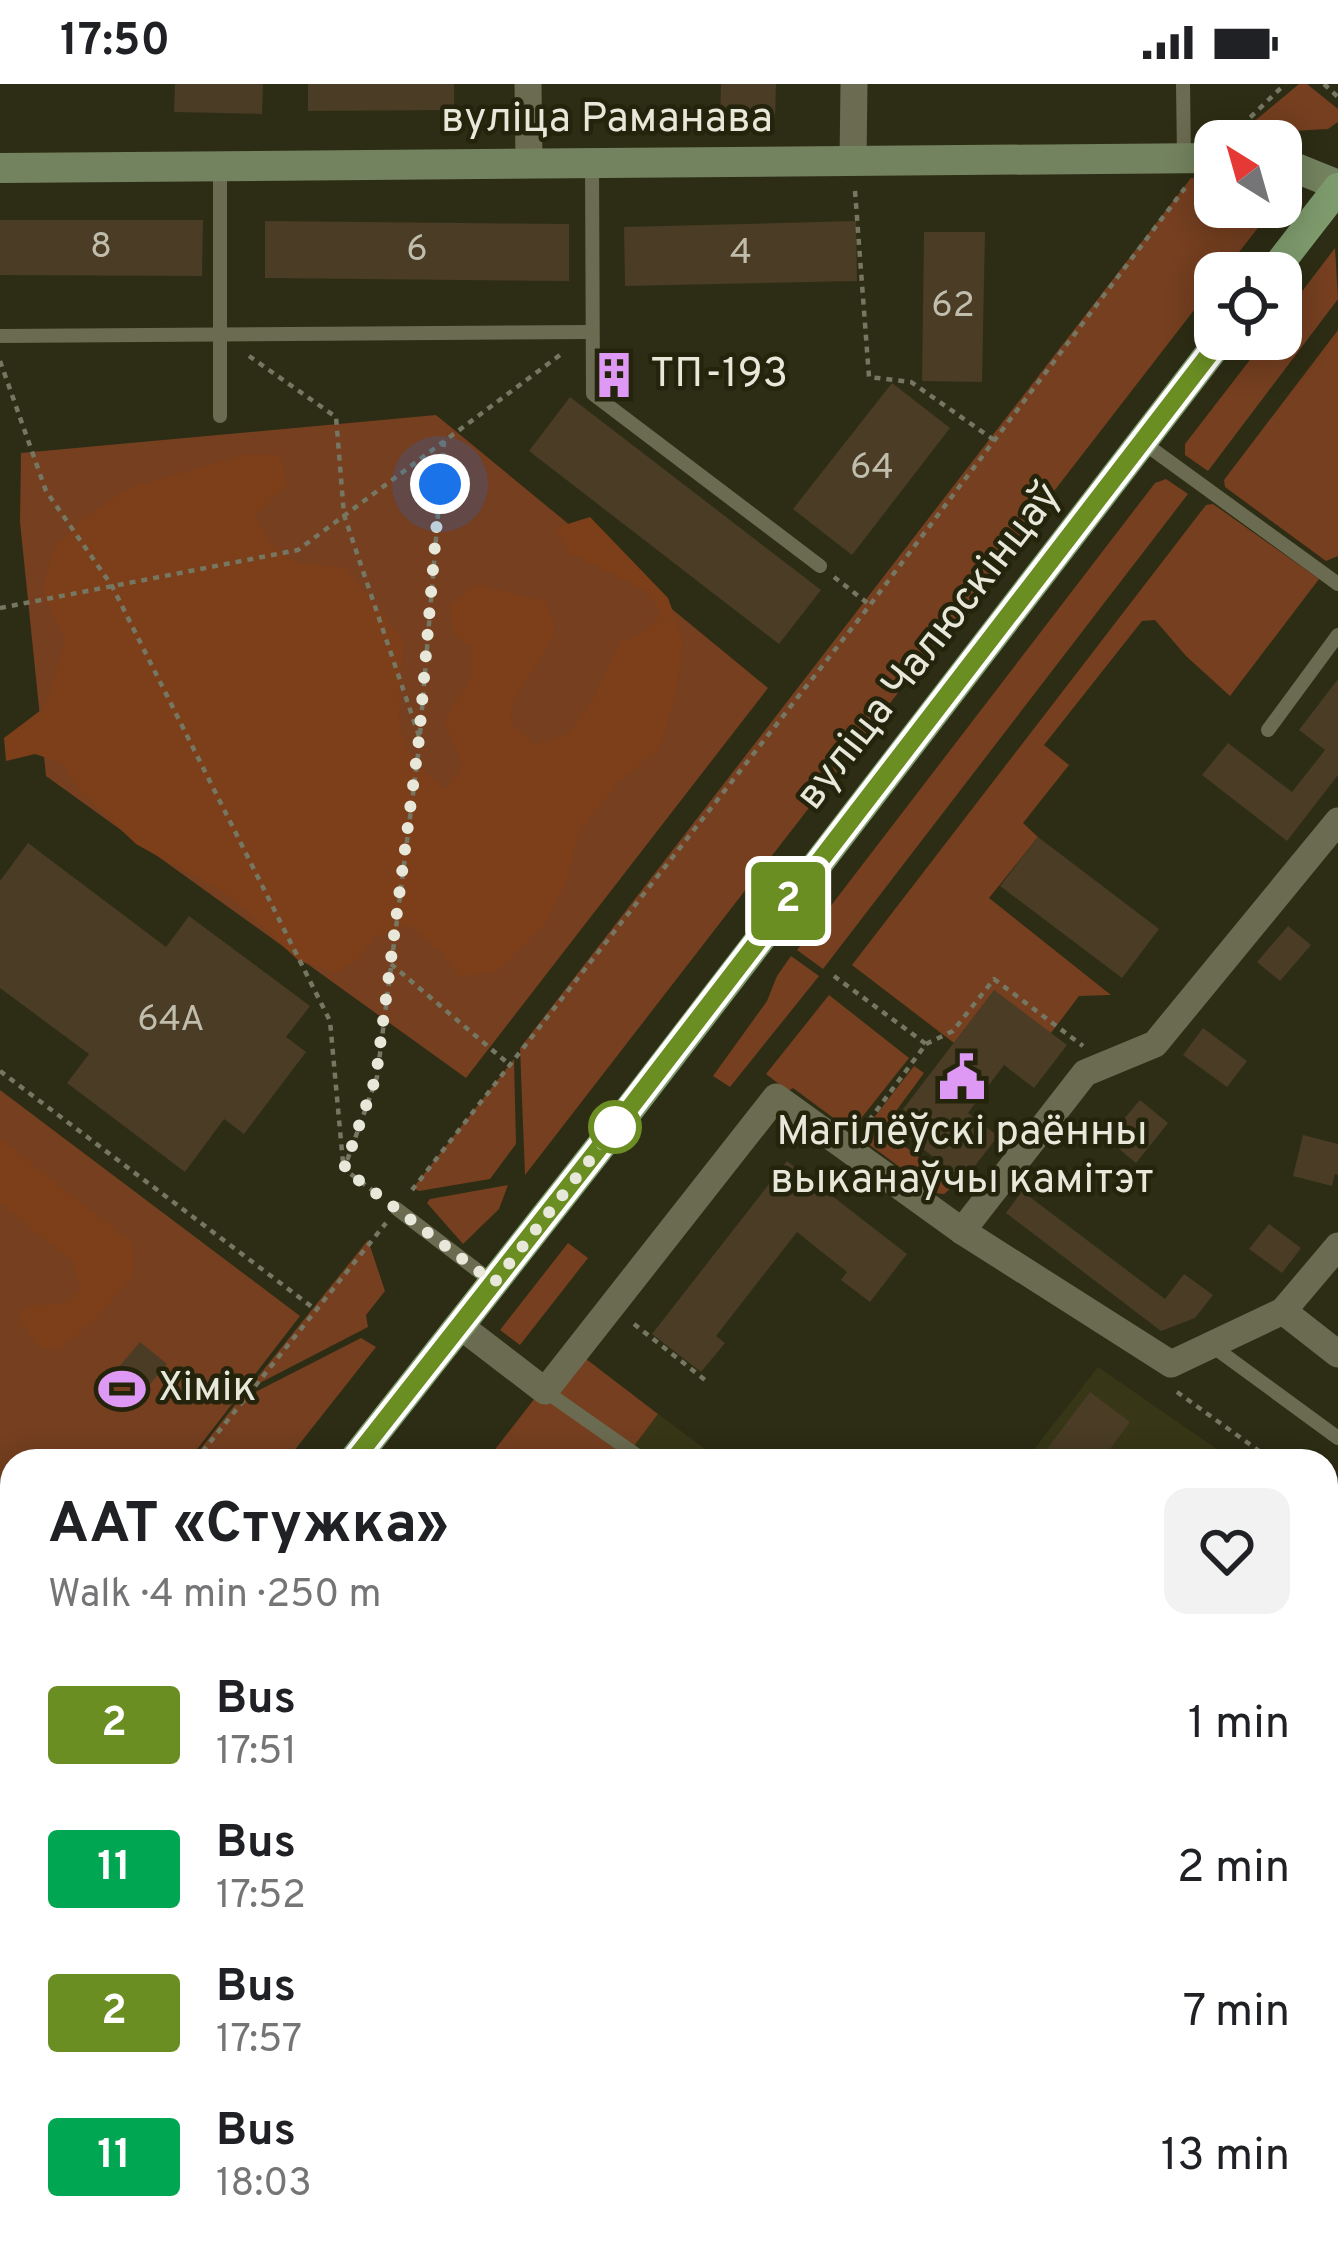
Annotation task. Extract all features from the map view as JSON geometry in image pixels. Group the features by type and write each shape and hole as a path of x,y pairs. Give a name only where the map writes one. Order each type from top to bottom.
{"main road":[{"name":"вуліца Раманава","path":"0,168 1194,153"},
{"path":"1290,252 1334,201 1302,177"},
{"name":"вуліца Чалюскінцаў","path":"362,1449 1205,360"}],"street":[{"path":"528,84 529,161"},
{"path":"853,161 854,84"},
{"path":"962,1231 1085,1073 1155,1044 1338,821"},
{"path":"459,1325 545,1391 776,1096 962,1231 1171,1364 1283,1311 1338,1246"},
{"path":"1283,1311 1338,1354"}],"lane":[{"path":"1183,84 1196,120"},
{"path":"592,162 593,394 820,566"},
{"path":"220,165 220,416"},
{"path":"0,336 590,332"},
{"path":"1142,441 1338,584"},
{"path":"1268,730 1338,634"},
{"path":"397,1209 494,1283"},
{"path":"1211,1345 1338,1438"},
{"path":"545,1391 628,1449"}],"path":[{"path":"1245,120 1285,84"},
{"path":"1324,84 1338,97"},
{"path":"853,161 869,376 911,382 994,440"},
{"path":"205,1449 512,1066 870,605 1194,172"},
{"path":"0,608 298,550 590,332"},
{"path":"220,336 335,417 344,515 419,739"},
{"path":"0,362 46,491 112,586 330,1022 344,1169 397,1209"},
{"path":"344,1169 376,1077 419,739 444,441"},
{"path":"820,566 870,605"},
{"path":"391,964 512,1066"},
{"path":"834,976 926,1044"},
{"path":"848,1149 926,1044 953,1031 994,979 1106,1064"},
{"path":"0,1070 316,1310"},
{"path":"612,1307 710,1383"},
{"path":"1171,1364 1173,1389 1256,1449"}],"shaded area":[{"path":"1299,84 1307,84 1338,109 1338,122 1328,129 1302,130 1302,120 1256,120"},
{"path":"1191,178 1194,228 1258,228 1239,252 1194,252 1194,310 525,1175 520,1048"},
{"path":"1335,248 1338,299 1302,347 1302,291"},
{"path":"1338,330 1338,556 1326,561 1225,487 1224,480"},
{"path":"1250,360 1292,360 1208,471 1185,455 1185,444"},
{"path":"436,415 768,688 466,1078 46,776 20,522 21,453"},
{"path":"248,454 279,455 288,483 255,516 273,544 290,559 345,567 404,640 399,705 404,741 426,773 446,788 463,767 444,720 471,679 471,648 454,634 449,605 477,584 547,602 556,634 514,698 510,722 535,744 568,734 594,698 620,642 641,634 662,615 646,591 570,553 555,528 590,517 668,598 683,640 677,689 660,748 620,781 579,831 567,881 546,923 499,970 461,977 439,950 408,925 375,937 356,961 337,973 299,961 229,896 136,844 78,789 62,763 35,754 6,761 4,738 45,707 65,641 42,591 54,547 84,518 131,487"},
{"path":"1166,479 1188,494 823,969 797,950 1155,483"},
{"path":"1213,504 1319,579 1230,696 1155,620 1142,621 1044,745 1069,765 1023,823 1038,837 989,898 1111,995 1079,996 1051,1033 954,1043 852,965 1206,505"},
{"path":"791,956 819,976 730,1087 713,1076 767,1001"},
{"path":"829,995 909,1058 851,1131 766,1074"},
{"path":"514,1059 516,1144 490,1179 419,1191 413,1188"},
{"path":"914,1066 924,1073 882,1130 956,1184 944,1194 935,1193 859,1137"},
{"name":"Хімік","path":"0,1090 300,1316 197,1449 0,1449"},
{"path":"0,1138 133,1244 134,1274 95,1320 57,1351 38,1345 18,1320 29,1305 66,1304 80,1289 72,1261 0,1203"},
{"path":"508,1185 499,1209 463,1244 427,1203 430,1199"},
{"path":"368,1240 385,1291 366,1315 368,1327 248,1389"},
{"path":"568,1243 588,1258 520,1345 500,1330"},
{"path":"361,1338 376,1347 295,1449 200,1449 238,1401"},
{"path":"573,1349 658,1414 632,1449 495,1449"},
{"path":"1098,1367 1217,1449 1034,1449"},
{"path":"658,1414 705,1449 632,1449"}],"building":[{"path":"175,84 263,84 262,114 174,112"},
{"path":"308,84 454,84 454,110 308,111"},
{"path":"721,84 776,84 775,118 720,116"},
{"path":"0,220 203,220 202,276 0,275"},
{"path":"265,221 569,224 569,281 265,278"},
{"path":"856,221 857,281 625,286 624,227"},
{"path":"924,232 985,232 982,382 922,381"},
{"path":"892,383 950,428 852,555 793,509"},
{"path":"570,397 821,590 779,644 529,451"},
{"path":"1338,679 1338,775 1287,841 1202,775 1228,743 1292,792 1325,750 1299,730"},
{"path":"1038,837 1159,929 1122,978 1000,886"},
{"path":"28,843 166,947 189,916 310,1006 286,1037 306,1052 244,1134 224,1119 185,1172 67,1083 89,1054 0,988 0,881"},
{"path":"1288,926 1311,945 1280,981 1257,962"},
{"name":"Магілёўскі раённы выканаўчы камітэт","path":"994,990 1067,1045 1034,1088 1004,1065 968,1113 998,1136 964,1180 891,1125"},
{"path":"1203,1028 1247,1061 1227,1087 1183,1055"},
{"path":"1140,1100 1168,1123 1136,1163 1107,1139"},
{"path":"1303,1135 1338,1144 1338,1175 1332,1186 1293,1176"},
{"path":"787,1161 907,1254 870,1302 841,1280 847,1272 797,1232 716,1336 725,1343 701,1372 652,1334"},
{"path":"1022,1191 1165,1299 1184,1274 1213,1295 1195,1318 1161,1331 1006,1213"},
{"path":"1269,1224 1301,1248 1282,1273 1249,1249"},
{"path":"140,1342 167,1364 145,1390 118,1368"},
{"path":"1090,1392 1130,1422 1110,1449 1047,1449"}],"bus line":[{"name":"2","path":"362,1449 1205,360"}],"place":[{"name":"ТП-193","path":"614,375"},
{"name":"Магілёўскі раённы выканаўчы камітэт","path":"962,1077"},
{"name":"Хімік","path":"122,1389"}],"route":[{"path":"440,484 419,739 376,1077 344,1169 494,1283 622,1119 615,1127"}]}
